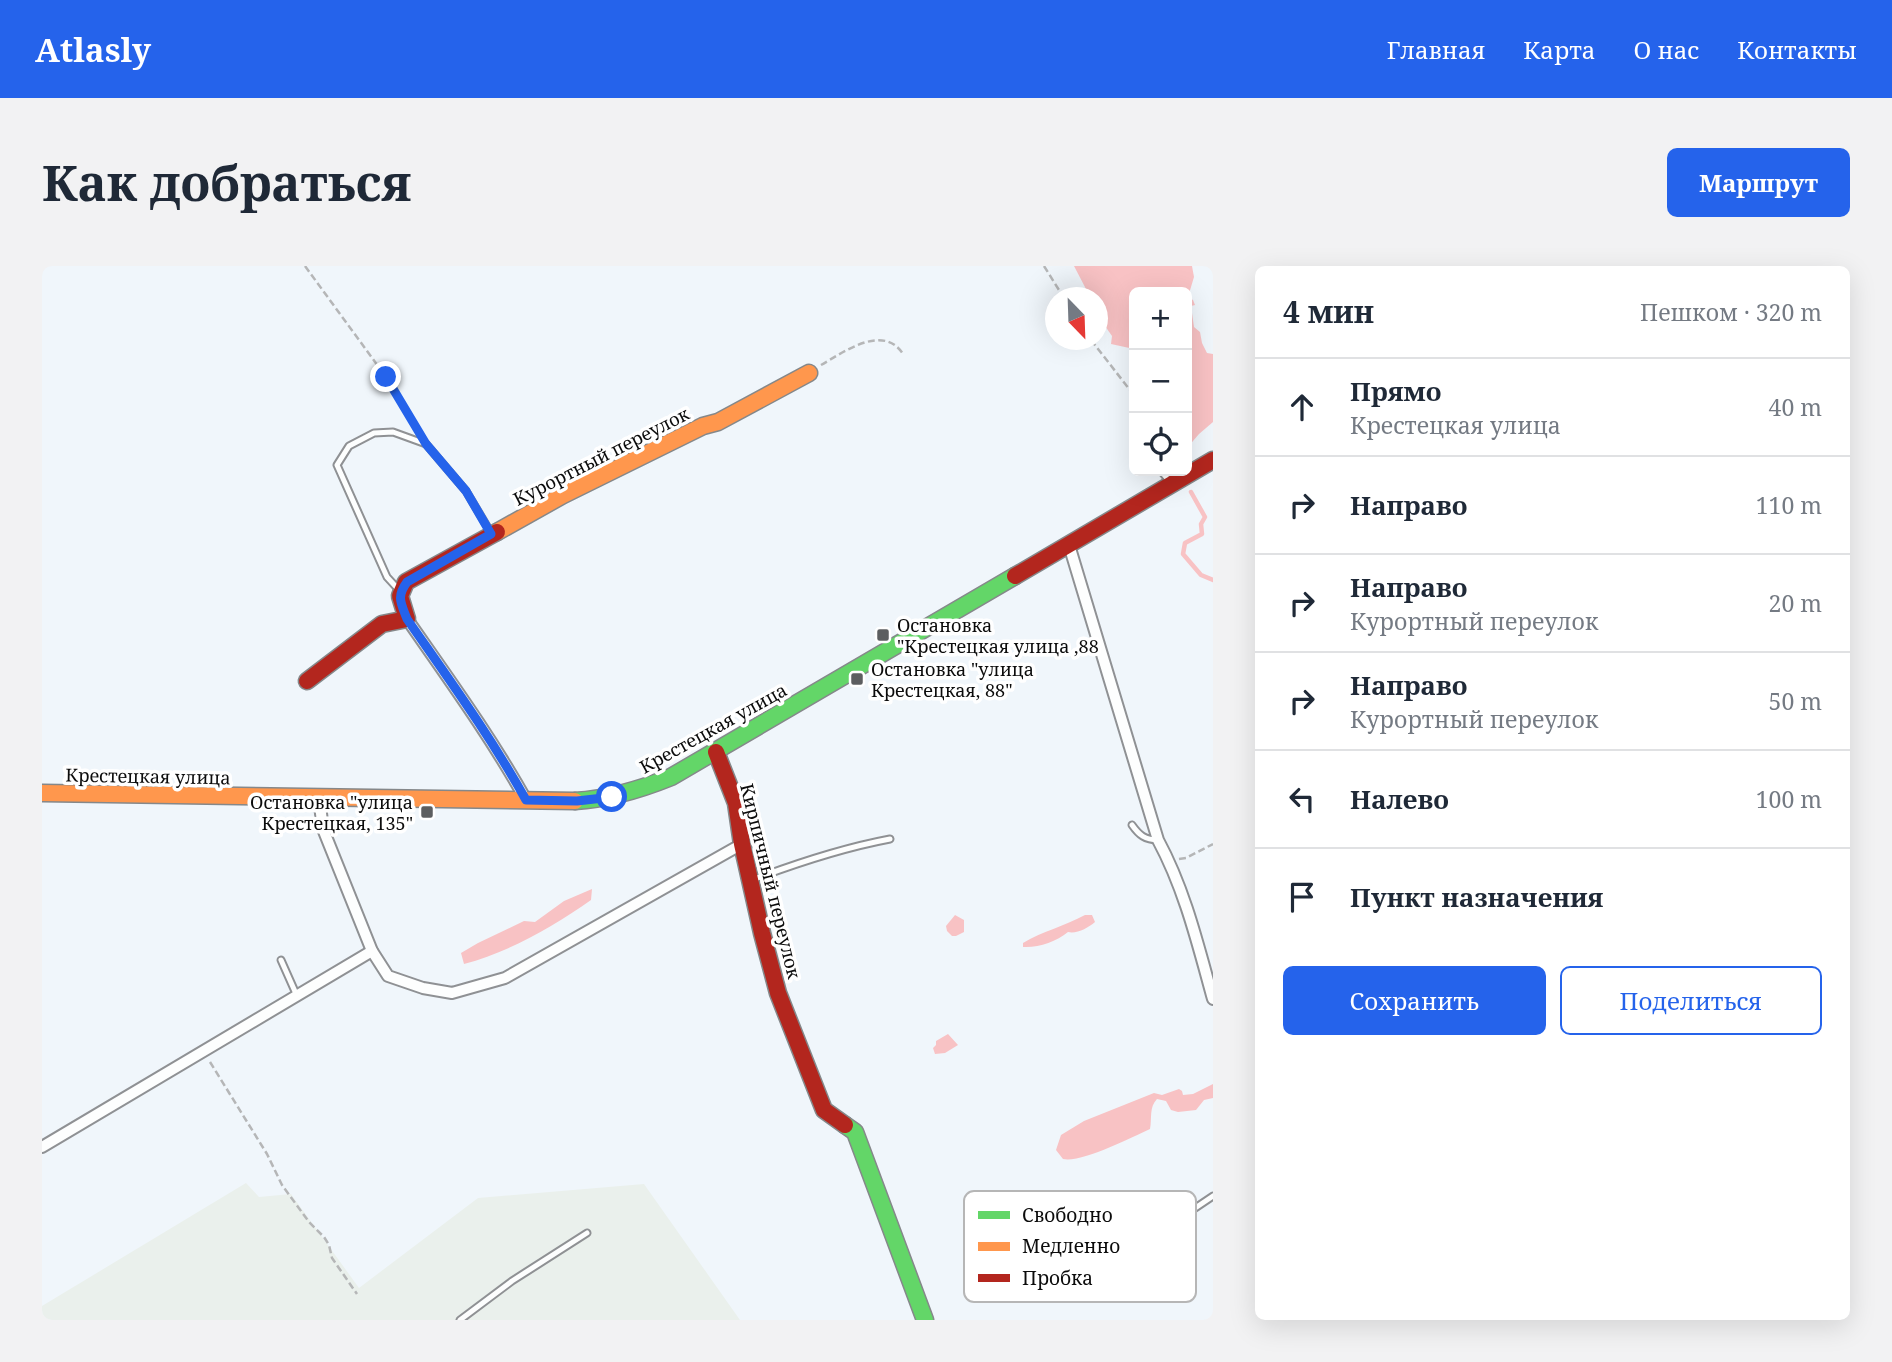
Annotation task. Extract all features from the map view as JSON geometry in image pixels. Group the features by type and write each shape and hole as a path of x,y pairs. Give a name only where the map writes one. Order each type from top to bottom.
{"main road":[{"name":"Курортный переулок","path":"400,591 407,582 563,495 704,426 718,422 809,373"},
{"name":"Крестецкая улица","path":"42,793 577,801 612,797 671,777 716,752 1213,460"},
{"path":"307,681 382,624 407,619 400,591"},
{"name":"Кирпичный переулок","path":"716,752 736,803 750,881 778,993 824,1110 855,1132 925,1320"}],"street":[{"path":"1069,545 1158,840 1183,895 1213,999"},
{"path":"407,619 488,738 526,800"},
{"path":"319,798 323,829 372,951 388,976 423,988 452,993 505,978 742,844"},
{"path":"42,1147 372,951"}],"lane":[{"path":"400,591 387,577 337,465 349,446 374,433 394,432 426,444 466,491 491,534"},
{"path":"1165,476 1172,484"},
{"path":"1132,825 1148,840 1158,840"},
{"path":"750,881 813,858 890,839"},
{"path":"281,960 297,996"},
{"path":"1196,1207 1213,1196"},
{"path":"460,1320 512,1281 587,1233"}],"path":[{"path":"305,266 386,377 426,444"},
{"path":"1044,266 1057,287"},
{"path":"809,373 844,352 878,339 897,345 903,354"},
{"path":"1099,350 1129,389"},
{"path":"1169,860 1186,858 1213,845"},
{"path":"203,1051 267,1154 282,1185 309,1222 324,1237 332,1258 357,1294"}],"shaded area":[{"path":"1074,266 1192,266 1194,277 1191,287 1129,287 1129,348 1111,344 1112,336 1108,330 1108,287 1085,287"},
{"path":"1192,313 1194,327 1200,332 1207,353 1213,354 1213,422 1192,442"},
{"path":"592,889 591,900 546,929 514,946 464,964 461,953 478,943 524,921 535,922 564,901"},
{"path":"955,915 964,920 964,932 952,936 946,926"},
{"path":"1085,915 1092,915 1095,922 1082,930 1068,932 1047,944 1023,947 1023,943"},
{"path":"948,1034 958,1045 945,1053 935,1054 933,1048 936,1041"},
{"path":"1213,1084 1213,1098 1204,1100 1196,1110 1178,1112 1171,1110 1166,1101 1157,1099 1152,1109 1150,1129 1106,1149 1071,1159 1063,1159 1056,1150 1061,1135 1084,1121 1154,1093 1162,1095 1179,1089 1183,1095 1193,1094"},
{"path":"246,1183 259,1197 291,1194 359,1288 478,1198 644,1184 740,1320 42,1320 42,1306"}],"waterway":[{"path":"1191,492 1205,517 1201,524 1202,534 1185,543 1183,554 1201,575 1213,580"}],"traffic: fast":[{"path":"575,801 624,793 671,777 1015,576"},
{"path":"845,1125 855,1132 925,1320"}],"traffic: slow":[{"path":"497,532 563,495 703,426 718,422 809,373"},
{"path":"42,793 575,801"}],"traffic: jam":[{"path":"1015,576 1213,460"},
{"path":"307,681 382,624 407,619 400,596 406,582 497,532"},
{"path":"716,752 736,803 742,844 778,993 824,1110 845,1125"}],"place":[{"name":"Остановка \"Крестецкая улица ,88","path":"883,635"},
{"name":"Остановка \"улица Крестецкая, 88\"","path":"857,679"},
{"name":"Остановка \"улица Крестецкая, 135\"","path":"427,812"}],"route":[{"path":"386,377 426,444 466,491 491,534 407,582 400,591 407,619 488,738 526,800 577,801 612,797"}]}
